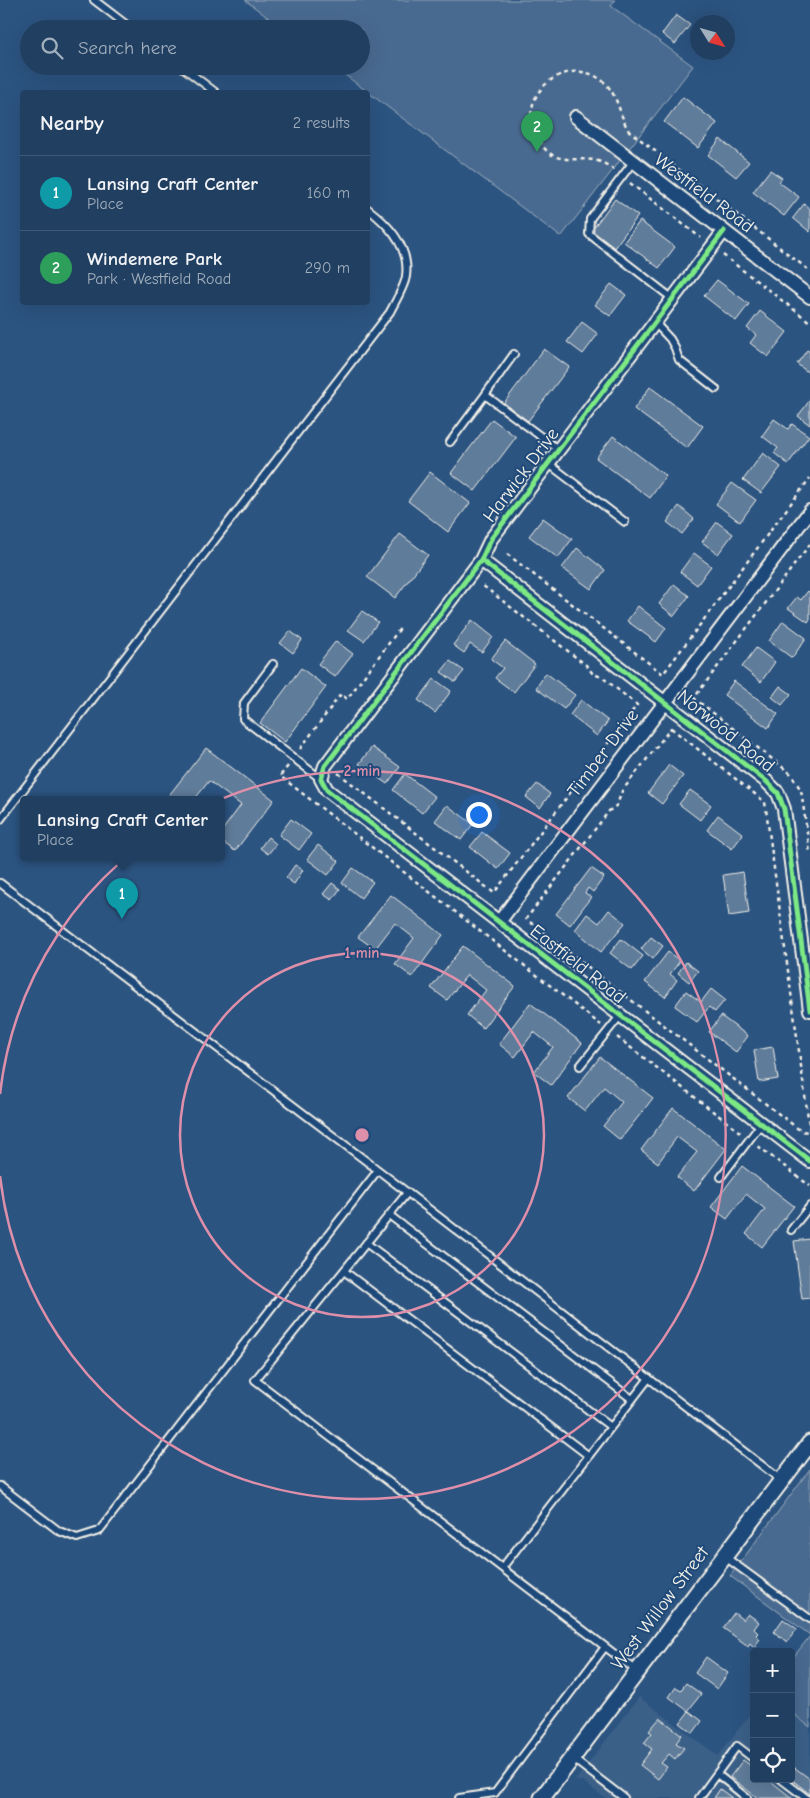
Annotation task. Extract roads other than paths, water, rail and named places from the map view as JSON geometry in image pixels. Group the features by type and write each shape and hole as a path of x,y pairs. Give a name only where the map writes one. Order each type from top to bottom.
{"street":[{"name":"Westfield Road","path":"576,117 810,298"},
{"name":"Harwick Drive","path":"324,784 325,766 481,560 491,540 724,231"},
{"name":"Timber Drive","path":"499,922 810,511"},
{"name":"Norwood Road","path":"481,560 666,702 766,781 778,793 784,809 808,969 810,1010"},
{"name":"Eastfield Road","path":"324,784 620,1016 810,1161"},
{"name":"West Willow Street","path":"542,1798 810,1443"}],"lane":[{"path":"94,0 120,20"},
{"path":"193,75 212,90"},
{"path":"633,162 590,219 589,234 673,298"},
{"path":"0,820 390,312 406,277 405,251 385,222 370,211"},
{"path":"655,323 670,338 679,360 716,389"},
{"path":"450,442 514,354"},
{"path":"485,395 559,450"},
{"path":"549,464 625,522"},
{"path":"273,664 244,703 242,719 324,784"},
{"path":"0,883 407,1192 781,1480"},
{"path":"580,1066 620,1016"},
{"path":"722,1177 761,1124"},
{"path":"0,1486 59,1531 77,1538 99,1531 378,1170"},
{"path":"407,1192 255,1380 638,1672"},
{"path":"792,1230 810,1206"},
{"path":"389,1215 632,1399"},
{"path":"366,1243 611,1427"},
{"path":"344,1271 589,1456"},
{"path":"502,1568 648,1378"},
{"path":"724,1556 810,1619"},
{"path":"459,1798 495,1793 605,1647"},
{"path":"699,1798 737,1746 750,1756"},
{"path":"572,1758 624,1798"},
{"path":"717,1774 747,1798"},
{"path":"786,1783 806,1798"}],"place":[{"name":"Windemere Park","path":"537,152"},
{"name":"Lansing Craft Center","path":"122,919"}]}
